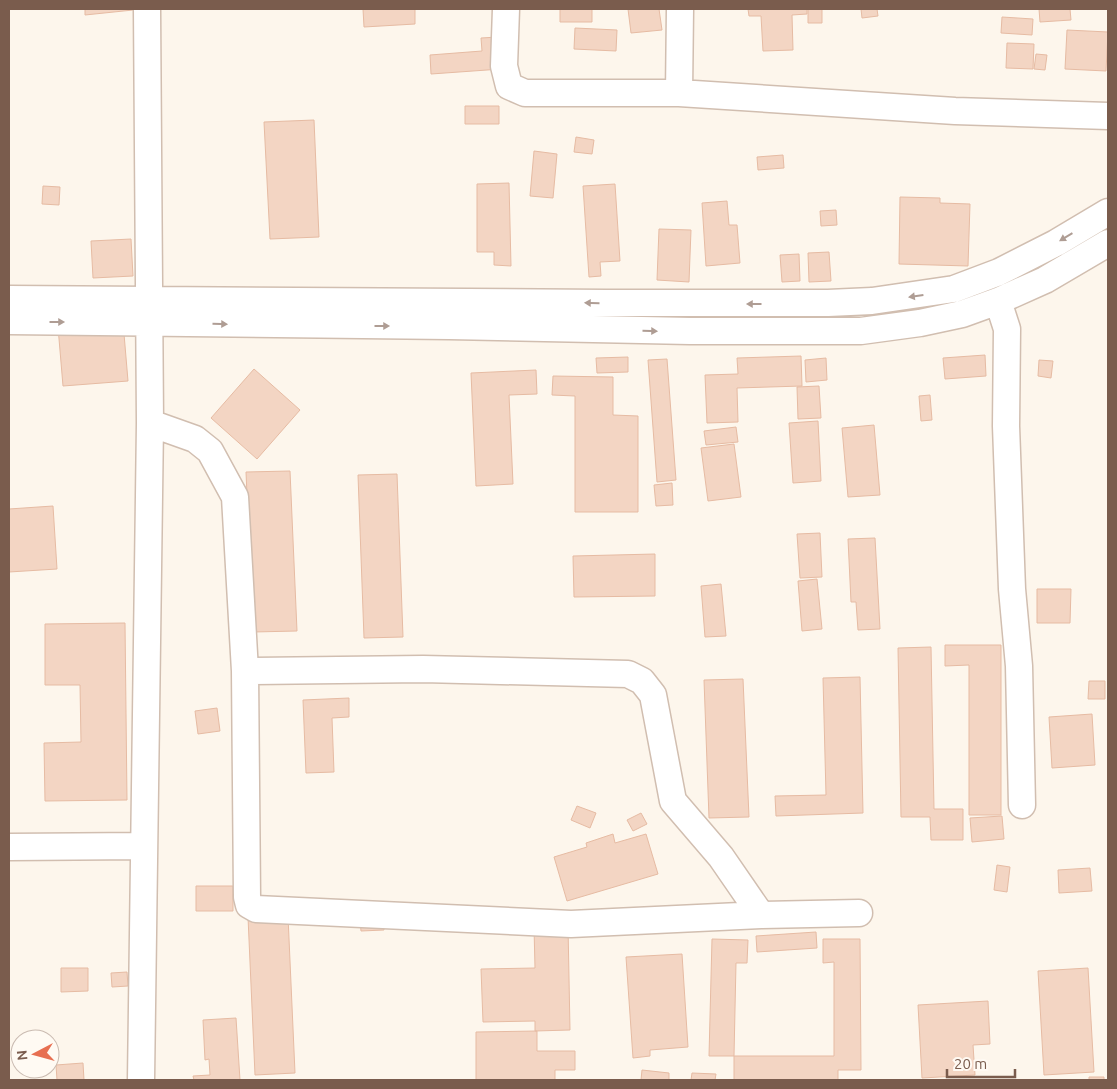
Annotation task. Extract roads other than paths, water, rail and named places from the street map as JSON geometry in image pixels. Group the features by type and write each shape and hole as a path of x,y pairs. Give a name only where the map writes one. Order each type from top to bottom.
{"street":[{"path":"142,1080 143,846 150,423 147,9"},
{"path":"506,9 504,66 509,86 525,92 679,93 955,111 1108,116"},
{"path":"679,93 680,9"},
{"path":"9,321 149,311 872,301 954,289 999,272 1056,243 1108,212"},
{"path":"9,299 149,311 802,332 861,330 920,323 962,314 998,301 1045,280 1108,243"},
{"path":"998,301 1007,329 1006,426 1012,589 1019,666 1022,805"},
{"path":"150,423 195,438 210,451 235,497 245,671 247,897 249,905 256,909 571,924 761,915 859,913"},
{"path":"245,671 423,669 628,674 642,681 652,695 673,801 721,857 761,915"},
{"path":"9,847 143,846"}]}
